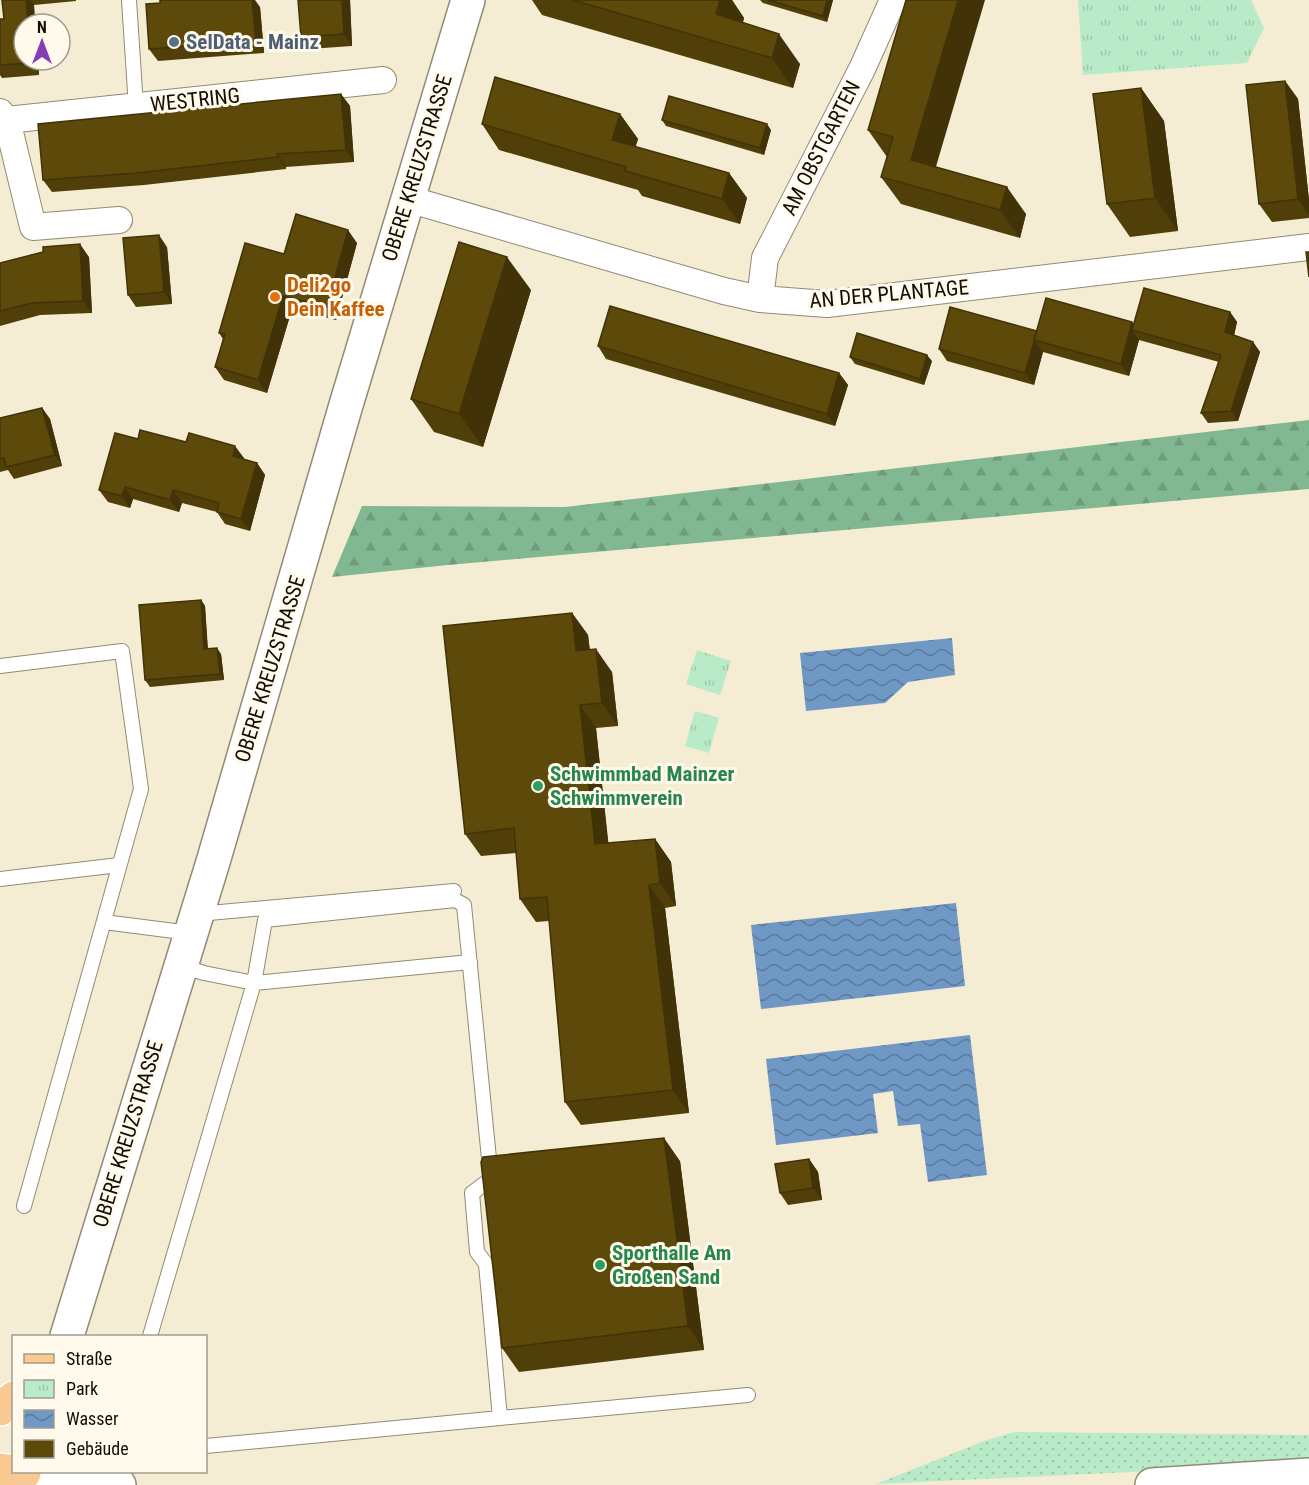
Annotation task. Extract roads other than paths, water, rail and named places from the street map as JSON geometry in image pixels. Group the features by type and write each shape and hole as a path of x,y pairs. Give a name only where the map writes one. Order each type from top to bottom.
{"main road":[{"path":"0,1409 12,1400"}],"street":[{"name":"OBERE KREUZSTRASSE","path":"67,1335 181,966 468,0"},
{"name":"AM OBSTGARTEN","path":"760,299 765,258 862,69 893,0"},
{"name":"WESTRING","path":"120,220 33,227 4,116 136,107 383,80"},
{"name":"AN DER PLANTAGE","path":"408,199 724,291 760,299 827,304 1309,247"},
{"path":"121,1473 136,1485"},
{"path":"17,1475 119,1485"},
{"path":"1152,1485 1309,1475"}],"lane":[{"path":"129,0 136,107"},
{"path":"0,666 122,651 141,789 24,1206"},
{"path":"0,879 120,865"},
{"path":"104,921 193,924 454,891"},
{"path":"150,1335 254,983 265,920 455,900 464,905 491,1179 472,1193 477,1252 486,1264 500,1418"},
{"path":"181,966 254,983 470,962"},
{"path":"207,1446 748,1395"}],"water":[{"path":"952,638 955,675 908,682 885,703 806,711 800,653"},
{"path":"956,903 965,986 761,1009 751,925"},
{"path":"970,1035 987,1175 928,1182 920,1124 898,1126 893,1091 873,1094 878,1133 776,1145 766,1059"}],"place":[{"name":"SelData - Mainz","path":"174,42"},
{"name":"Deli2go Dein Kaffee","path":"275,297"},
{"name":"Schwimmbad Mainzer Schwimmverein","path":"538,786"},
{"name":"Sporthalle Am Großen Sand","path":"600,1265"}]}
